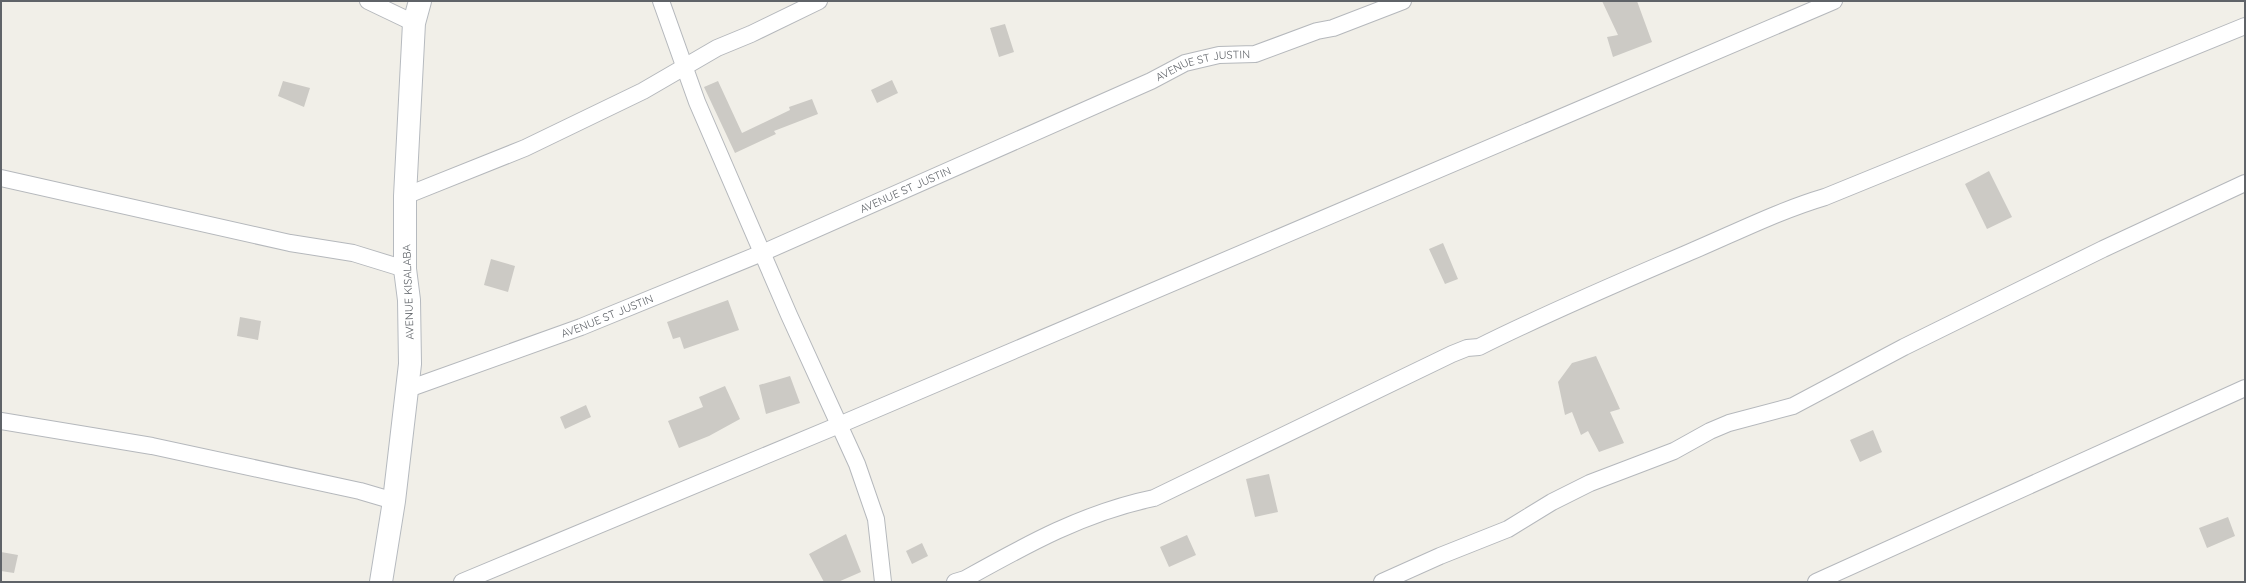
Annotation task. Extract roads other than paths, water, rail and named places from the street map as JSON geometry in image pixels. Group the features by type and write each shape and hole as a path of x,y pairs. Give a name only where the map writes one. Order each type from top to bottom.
{"street":[{"path":"368,1 414,23"},
{"name":"AVENUE KISALABA","path":"381,582 394,501 410,364 405,196 414,23 420,1"},
{"path":"661,1 697,102 762,253 857,464 876,519 883,582"},
{"path":"405,196 525,148 643,91 717,48 751,34 819,1"},
{"name":"AVENUE ST JUSTIN","path":"408,389 581,327 762,253 1151,81 1185,63 1219,55 1255,54 1317,31 1332,28 1403,1"},
{"path":"462,582 839,425 1802,7 1834,1"},
{"path":"955,582 965,579 1050,532 1122,504 1154,498 1452,354 1467,348 1479,347 1564,305 1691,252 1720,237 1797,205 1825,197 2245,26"},
{"path":"1,178 290,243 353,253 406,269"},
{"path":"1382,582 1508,528 1552,502 1590,483 1674,450 1729,422 1793,406 1904,347 2082,259 2245,182"},
{"path":"1816,582 2245,388"},
{"path":"1,421 152,446 360,491 394,501"}]}
